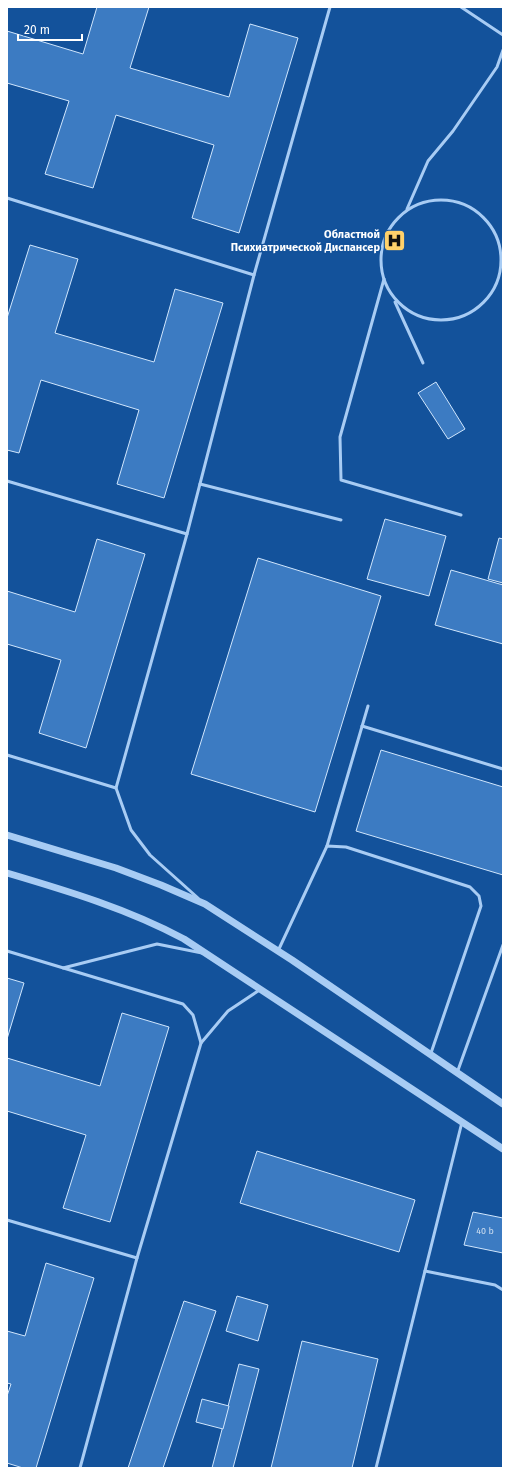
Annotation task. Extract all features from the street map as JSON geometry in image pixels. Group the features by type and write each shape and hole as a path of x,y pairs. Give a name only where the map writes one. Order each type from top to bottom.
{"street":[{"path":"7,835 116,868 205,904 278,951 503,1104"},
{"path":"7,873 102,902 158,925 210,955 503,1149"}],"lane":[{"path":"205,904 150,855 131,830 116,788 187,534 254,275 330,7"},
{"path":"461,7 503,35"},
{"path":"407,209 430,200 455,200 477,210 493,229 501,252 501,277 488,298 470,314 446,321 422,318 401,307 387,289 380,268 381,245 391,225 407,209 428,161 452,131 497,68 503,50"},
{"path":"7,198 254,275"},
{"path":"384,279 340,438 341,480 461,515"},
{"path":"392,296 423,363"},
{"path":"7,481 187,534"},
{"path":"200,484 341,520"},
{"path":"278,951 327,846 368,706"},
{"path":"362,726 503,768"},
{"path":"7,755 116,788"},
{"path":"327,846 346,847 470,887 480,896 481,906 430,1055"},
{"path":"63,968 157,944 210,955"},
{"path":"457,1073 503,945"},
{"path":"7,951 183,1004 193,1015 201,1043"},
{"path":"80,1468 137,1258 201,1043 228,1011 261,989"},
{"path":"376,1468 463,1122"},
{"path":"7,1220 137,1258"},
{"path":"425,1271 495,1285 503,1290"}],"building":[{"path":"97,7 149,7 130,68 229,97 250,24 298,38 239,233 192,218 214,145 116,115 93,188 45,174 69,101 7,83 7,31 83,54"},
{"path":"30,245 78,259 55,333 154,362 175,289 223,303 164,498 117,484 139,410 41,380 19,453 7,450 7,318"},
{"path":"436,382 465,429 448,439 418,393"},
{"path":"385,519 446,536 429,596 367,579"},
{"path":"499,538 503,539 503,583 488,579"},
{"path":"97,539 145,554 86,748 39,733 61,660 7,644 7,591 75,612"},
{"path":"258,558 381,596 315,812 191,774"},
{"path":"451,570 503,585 503,644 435,625"},
{"path":"381,750 503,787 503,875 356,831"},
{"path":"7,978 24,983 7,1039"},
{"path":"122,1013 169,1027 110,1222 63,1208 86,1135 7,1111 7,1058 100,1086"},
{"path":"257,1151 415,1200 399,1252 240,1203"},
{"path":"473,1212 503,1218 503,1253 464,1245"},
{"path":"46,1263 94,1278 36,1468 23,1468 7,1463 7,1396 11,1384 7,1383 7,1331 25,1336"},
{"path":"237,1296 268,1305 258,1341 226,1331"},
{"path":"184,1301 216,1311 163,1468 128,1468"},
{"path":"302,1341 378,1359 352,1468 271,1468"},
{"path":"239,1364 259,1369 233,1468 212,1468"},
{"path":"202,1399 229,1406 223,1429 196,1422"}],"place":[{"name":"Областной Психиатрической Диспансер","path":"395,240"}]}
